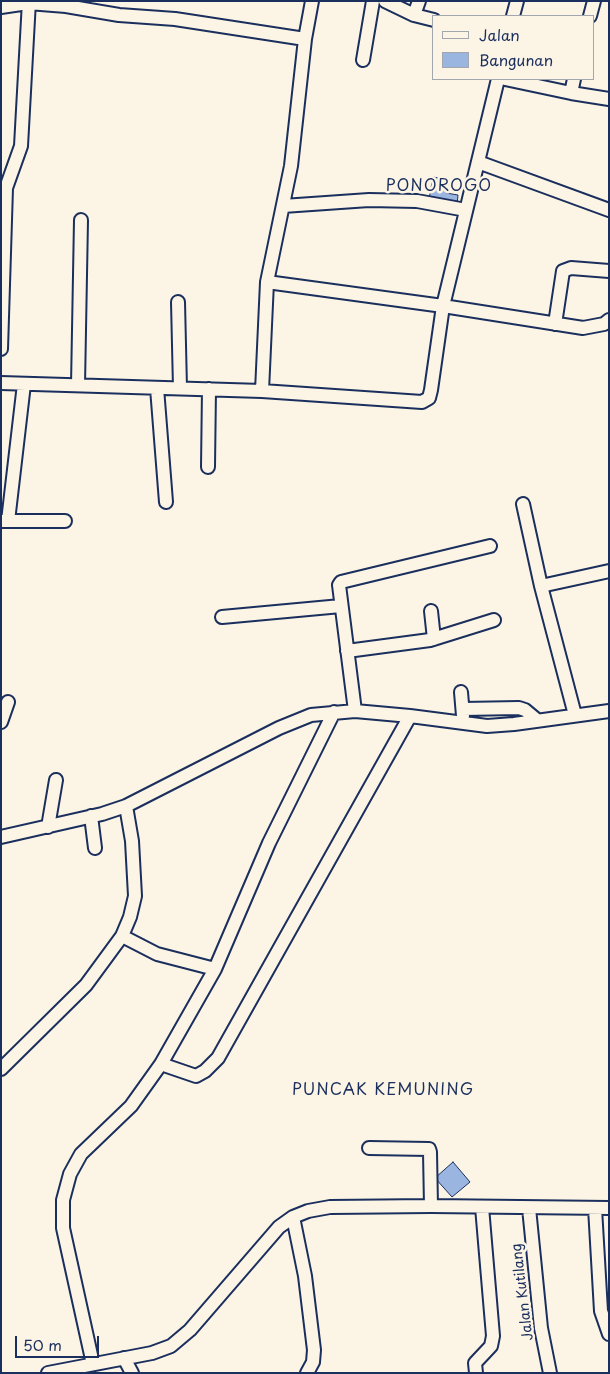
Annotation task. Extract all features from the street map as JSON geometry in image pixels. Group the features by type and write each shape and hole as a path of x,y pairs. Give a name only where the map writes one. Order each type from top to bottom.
{"street":[{"path":"262,391 267,282 292,166 305,39 312,1"},
{"path":"363,60 373,1"},
{"path":"385,1 414,15 432,20"},
{"path":"414,15 419,1"},
{"path":"514,15 518,1"},
{"path":"590,15 594,1"},
{"path":"1,8 28,2 118,15 175,19 305,39"},
{"path":"1,349 6,188 21,146 28,2"},
{"path":"1,383 262,391 422,402 429,398 442,306 498,80"},
{"path":"510,80 609,99"},
{"path":"571,93 574,80"},
{"path":"478,162 609,210"},
{"path":"283,206 348,201 418,201 466,210"},
{"path":"78,386 81,220"},
{"path":"555,324 563,271 571,268 609,272"},
{"path":"267,282 583,328 607,324"},
{"path":"178,302 180,388"},
{"path":"24,384 4,521 64,521"},
{"path":"157,388 166,502"},
{"path":"208,468 209,389"},
{"path":"523,504 541,586 575,715"},
{"path":"355,711 341,606 340,582 490,546"},
{"path":"541,586 609,571"},
{"path":"222,617 341,606"},
{"path":"431,611 434,639"},
{"path":"347,651 434,639 494,620"},
{"path":"461,692 464,723"},
{"path":"1,722 8,702"},
{"path":"463,709 520,708 537,720"},
{"path":"1,837 48,827 126,806 279,728 311,715 355,711 500,725 609,711"},
{"path":"93,1364 63,1228 63,1200 70,1174 81,1154 132,1106 161,1064 215,969 269,843 334,712"},
{"path":"161,1064 196,1076 205,1071 218,1058 410,716"},
{"path":"48,827 56,780"},
{"path":"1,1069 86,985 122,936 130,917 135,896 132,841 126,806"},
{"path":"91,816 95,848"},
{"path":"122,936 157,954 215,969"},
{"path":"369,1148 429,1149 431,1206"},
{"path":"48,1373 152,1353 171,1346 190,1330 279,1227 293,1217 308,1211 330,1208 431,1206 609,1208"},
{"path":"476,1373 475,1363 491,1346 493,1336 482,1207"},
{"name":"Jalan Kutilang","path":"529,1208 541,1328 550,1373"},
{"path":"595,1208 601,1310 609,1334"},
{"path":"293,1217 305,1276 314,1350 313,1362 307,1373"},
{"path":"124,1358 132,1373"}],"building":[{"path":"433,177 449,180 446,193 458,195 457,205 429,199"},
{"path":"453,1162 470,1182 452,1197 435,1178"}],"district":[{"name":"PONOROGO","path":"439,187"},
{"name":"PUNCAK KEMUNING","path":"383,1091"}]}
